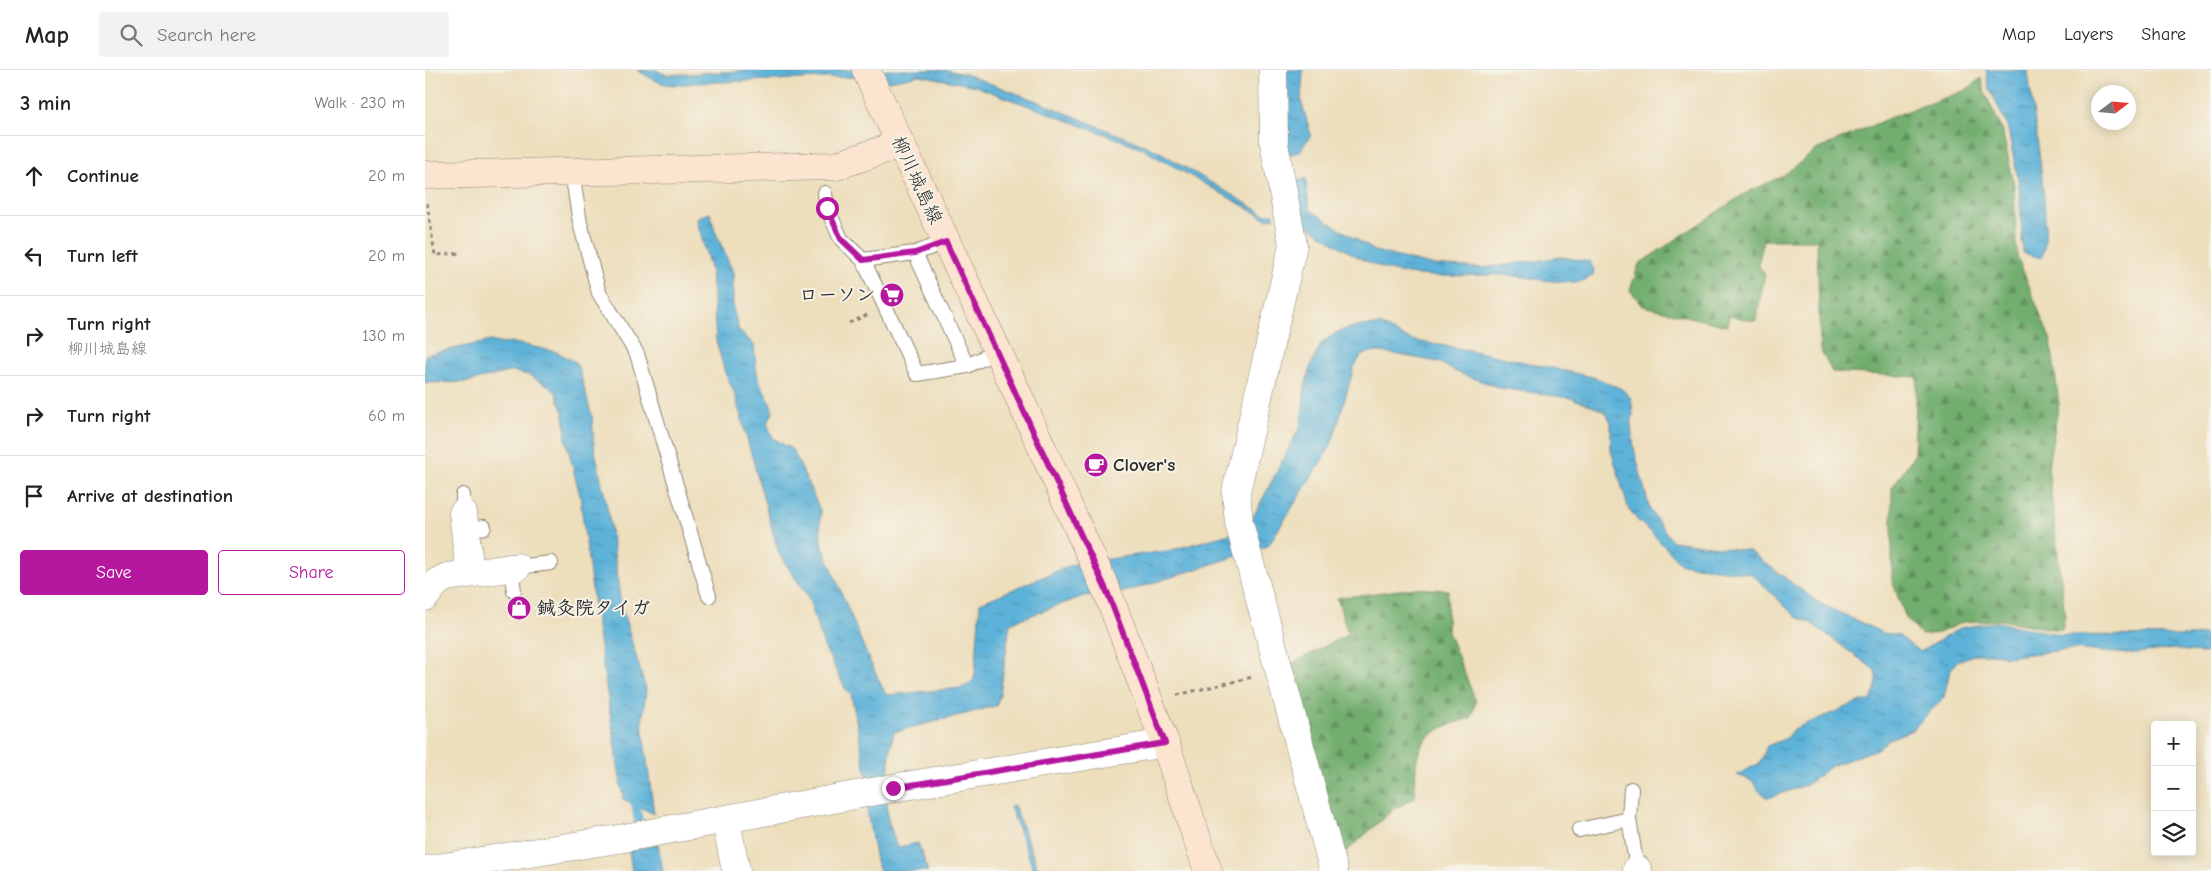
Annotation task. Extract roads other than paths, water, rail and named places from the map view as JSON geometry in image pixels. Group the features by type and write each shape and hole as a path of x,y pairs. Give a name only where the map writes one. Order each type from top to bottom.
{"main road":[{"name":"柳川城島線","path":"866,70 1108,594 1165,743 1208,871"},
{"path":"426,185 572,172 836,166 900,144"}],"street":[{"path":"1273,70 1274,143 1293,246 1236,492 1239,523 1335,871"},
{"path":"468,516 470,573"},
{"path":"425,597 437,582 447,577 470,573 514,575"},
{"path":"425,870 726,821 893,788 1165,743"},
{"path":"726,821 735,871"}],"lane":[{"path":"572,172 581,223 599,293 637,354 709,596"},
{"path":"825,193 827,208 841,239 863,260 917,374 967,366 997,351"},
{"path":"863,260 915,253 946,242"},
{"path":"915,253 967,366"},
{"path":"514,575 551,564"},
{"path":"1631,789 1629,819 1638,870"},
{"path":"1579,830 1629,819"}],"water":[{"path":"637,70 656,70 667,75 759,70 945,70 965,74 1042,103 1158,151 1264,214 1274,214 1274,218 1267,219 1139,147 975,86 920,75 889,81 854,77 669,85"},
{"path":"1282,70 1303,70 1301,101 1311,135 1299,152 1287,155"},
{"path":"1986,70 2028,70 2044,197 2045,244 2041,258 2023,253 2019,184 2007,125 1989,88"},
{"path":"1306,178 1310,210 1375,251 1430,265 1483,268 1562,257 1590,262 1594,270 1593,275 1580,281 1566,282 1503,275 1415,275 1386,269 1363,260 1297,218 1290,185"},
{"path":"710,213 715,231 733,272 733,308 739,331 754,345 758,378 772,408 773,413 767,423 773,438 793,450 820,510 821,542 866,653 886,695 962,688 973,681 980,603 1074,564 1172,550 1251,528 1250,523 1301,425 1305,387 1311,365 1321,344 1337,332 1357,326 1380,325 1410,340 1469,350 1593,377 1622,389 1631,398 1633,414 1631,428 1635,453 1650,510 1672,541 1749,551 1819,603 1883,633 1898,635 1920,652 1960,628 1996,622 2062,635 2191,636 2211,634 2211,652 2200,653 2175,649 2126,654 2071,649 2006,657 1997,654 1976,654 1957,661 1950,670 1944,697 1912,730 1889,739 1877,749 1831,766 1806,785 1768,798 1757,789 1753,781 1737,775 1760,763 1767,746 1787,738 1794,729 1861,701 1871,701 1877,683 1875,670 1811,623 1796,617 1752,574 1681,564 1637,520 1628,507 1611,450 1611,422 1605,412 1571,398 1500,388 1456,372 1439,362 1382,352 1370,352 1361,356 1354,367 1329,449 1268,546 1125,592 1084,596 1010,623 1000,695 996,706 894,732 890,751 887,798 888,820 896,845 899,847 918,843 928,871 880,871 876,861 868,817 866,801 868,783 851,694 846,690 824,646 808,597 779,554 734,392 725,373 716,340 711,271 697,221 698,217"},
{"path":"491,341 503,344 510,342 557,352 575,362 579,369 592,417 594,446 609,516 621,605 646,690 642,723 654,814 623,799 594,606 580,496 566,440 564,415 556,392 528,375 513,371 467,382 425,383 425,355"},
{"path":"1014,805 1039,871 1034,871 1010,807"},
{"path":"658,844 663,871 632,871 629,851"}],"waterway":[{"path":"634,795 640,831"}],"place":[{"name":"ローソン","path":"892,295"},
{"name":"Clover's","path":"1096,465"},
{"name":"鍼灸院タイガ","path":"519,608"}]}
